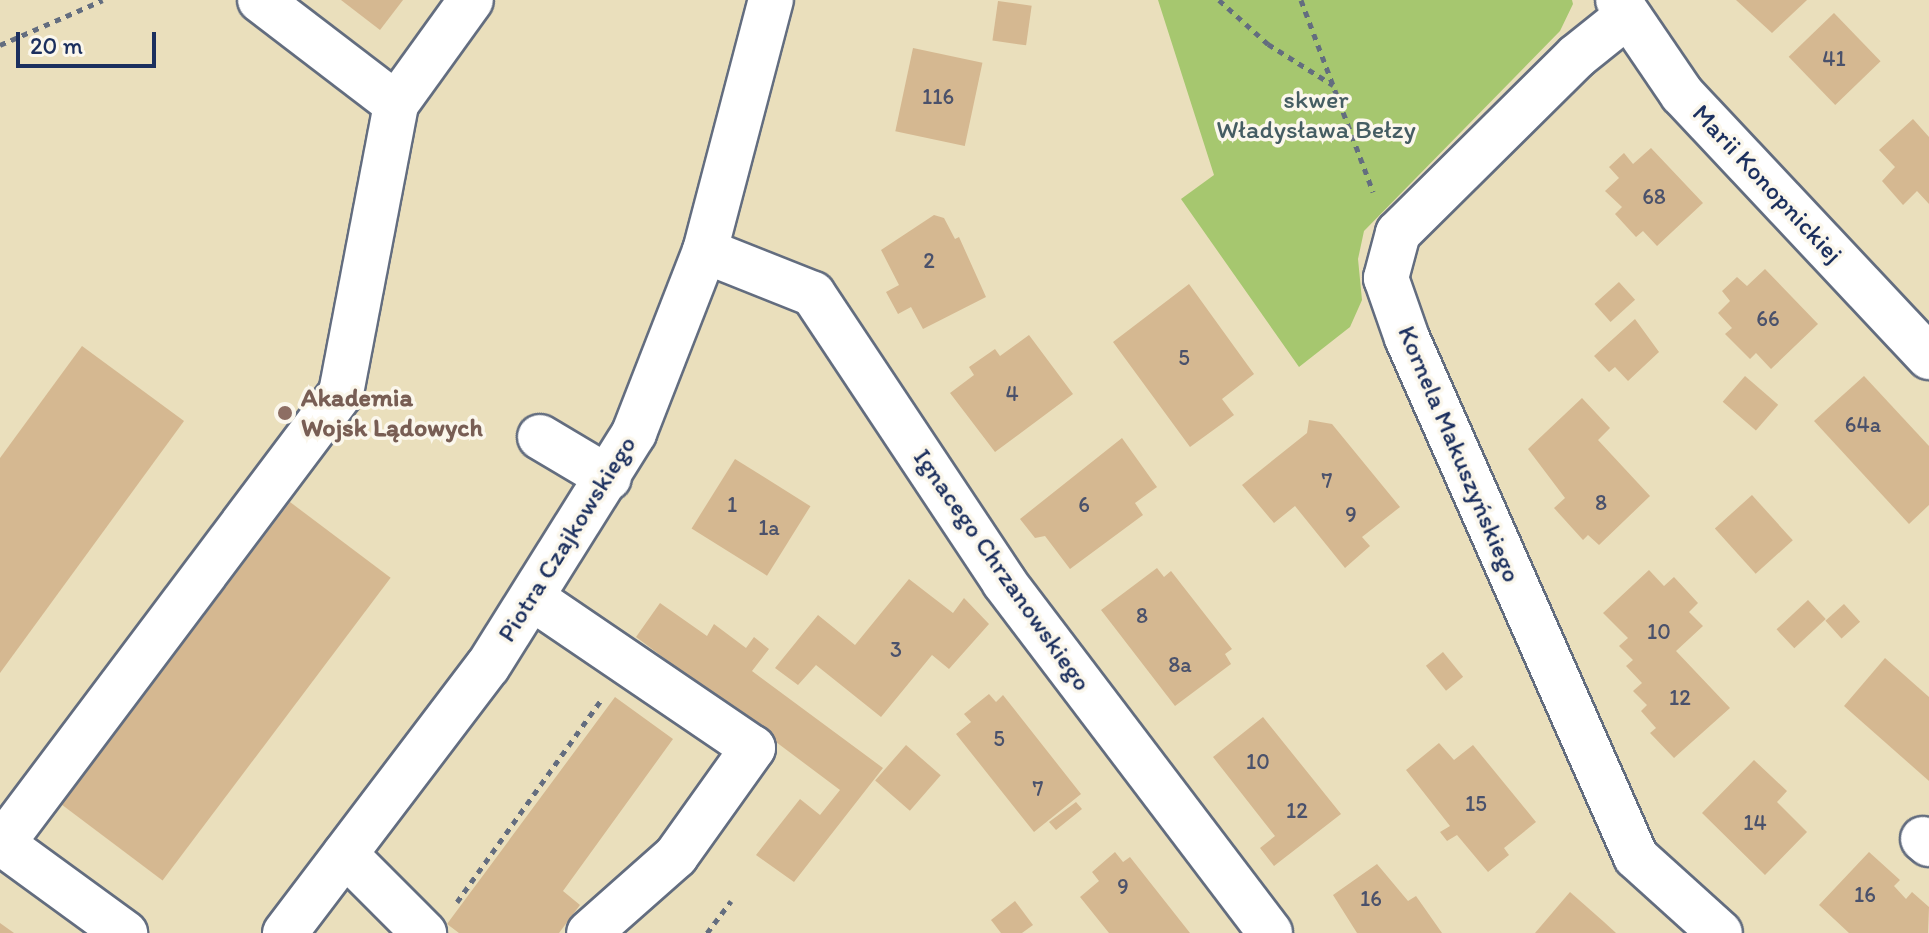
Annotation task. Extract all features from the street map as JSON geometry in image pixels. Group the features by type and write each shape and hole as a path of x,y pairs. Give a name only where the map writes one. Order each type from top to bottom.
{"street":[{"path":"260,0 396,104"},
{"path":"125,933 1,843 341,393 396,104 471,0"},
{"name":"Piotra Czajkowskiego","path":"285,933 488,666 609,478 648,400 705,251 771,0"},
{"path":"1398,233 1622,8"},
{"name":"Marii Konopnickiej","path":"1622,8 1682,94 1929,357"},
{"name":"Kornela Makuszyńskiego","path":"1398,233 1386,278 1407,338 1636,857 1720,933"},
{"name":"Ignacego Chrzanowskiego","path":"705,251 813,294 1004,582 1270,933"},
{"path":"540,437 609,478"},
{"path":"532,598 753,748 676,856 589,933"},
{"path":"345,854 439,920"}],"path":[{"path":"0,45 103,0"},
{"path":"1219,0 1268,44 1334,85"},
{"path":"1301,0 1383,218 1398,233"},
{"path":"439,920 606,693"},
{"path":"707,933 731,901"}],"green space":[{"name":"skwer Władysława Bełzy","path":"1158,0 1572,0 1573,4 1560,31 1364,231 1358,259 1362,300 1350,327 1299,367 1181,199 1214,175"}],"building":[{"path":"341,0 403,0 380,30"},
{"path":"1736,0 1807,0 1772,33"},
{"path":"998,1 1032,6 1026,45 992,41"},
{"path":"1834,13 1881,61 1835,105 1789,57"},
{"path":"913,48 982,63 965,146 895,131"},
{"path":"1913,119 1929,137 1929,204 1917,191 1903,205 1882,181 1895,167 1879,150"},
{"path":"1651,148 1703,203 1657,246 1643,231 1636,237 1615,214 1622,207 1605,191 1619,178 1609,167 1624,153 1633,164"},
{"path":"934,215 944,218 955,239 959,237 986,297 923,329 911,307 898,314 886,292 899,285 881,250"},
{"path":"1765,269 1818,324 1771,369 1756,353 1750,359 1725,334 1732,328 1718,313 1730,301 1722,291 1737,277 1747,286"},
{"path":"1619,282 1635,300 1611,322 1594,304"},
{"path":"1189,284 1254,374 1222,399 1234,415 1190,447 1113,342"},
{"path":"1635,319 1659,352 1628,381 1615,367 1609,372 1594,356"},
{"path":"1029,335 1073,394 995,452 950,393 974,375 969,367 995,349 1000,356"},
{"path":"82,346 184,421 0,673 0,458"},
{"path":"1745,376 1778,405 1756,431 1723,402"},
{"path":"1864,376 1929,446 1929,505 1909,524 1814,421"},
{"path":"1582,398 1610,428 1598,440 1650,496 1599,545 1588,535 1583,540 1554,508 1565,498 1528,449"},
{"path":"1309,420 1332,424 1400,507 1362,537 1370,546 1345,568 1295,506 1274,523 1242,485 1307,433"},
{"path":"1122,438 1157,487 1135,503 1143,515 1070,569 1045,536 1035,538 1020,519"},
{"path":"735,459 810,506 767,576 692,529"},
{"path":"1752,495 1793,540 1756,574 1715,528"},
{"path":"290,502 391,578 163,881 62,805"},
{"path":"1157,568 1164,577 1171,571 1232,649 1225,654 1231,664 1175,706 1101,610"},
{"path":"1649,570 1664,586 1674,577 1698,603 1689,612 1703,626 1676,651 1730,708 1674,758 1650,733 1656,728 1641,711 1647,705 1633,691 1642,683 1626,666 1633,660 1619,646 1628,638 1603,613"},
{"path":"909,579 953,613 964,598 989,624 949,669 932,655 881,717 816,665 798,685 775,668 818,615 855,645"},
{"path":"1808,600 1826,619 1794,648 1777,629"},
{"path":"660,603 707,636 714,624 746,648 754,637 769,649 752,671 883,768 794,882 756,855 800,799 820,815 840,790 636,637"},
{"path":"1844,604 1860,622 1841,639 1825,621"},
{"path":"1443,652 1463,677 1446,691 1426,666"},
{"path":"1885,658 1929,697 1929,781 1844,706"},
{"path":"989,694 996,702 1003,695 1081,794 1034,832 956,734 971,722 964,714"},
{"path":"615,697 673,739 563,891 580,905 559,933 459,933 447,924"},
{"path":"1263,717 1341,814 1274,866 1260,848 1275,836 1213,757"},
{"path":"1439,743 1454,760 1473,745 1536,822 1504,848 1509,855 1488,872 1457,835 1447,841 1440,832 1450,826 1406,770"},
{"path":"906,745 941,775 910,811 875,780"},
{"path":"1754,760 1787,791 1777,802 1807,832 1765,875 1702,813"},
{"path":"1076,802 1082,809 1056,830 1049,822"},
{"path":"1115,852 1123,862 1130,857 1190,933 1109,933 1080,897 1099,881 1092,872"},
{"path":"1869,852 1900,880 1894,886 1906,899 1912,892 1929,907 1928,933 1849,933 1819,905"},
{"path":"1377,864 1408,901 1416,896 1442,933 1357,933 1333,895"},
{"path":"1570,892 1604,922 1616,933 1535,933"},
{"path":"1015,901 1033,925 1022,933 1001,933 991,920"},
{"path":"0,923 14,933 0,933"}],"place":[{"name":"Akademia Wojsk Lądowych","path":"285,413"}]}
